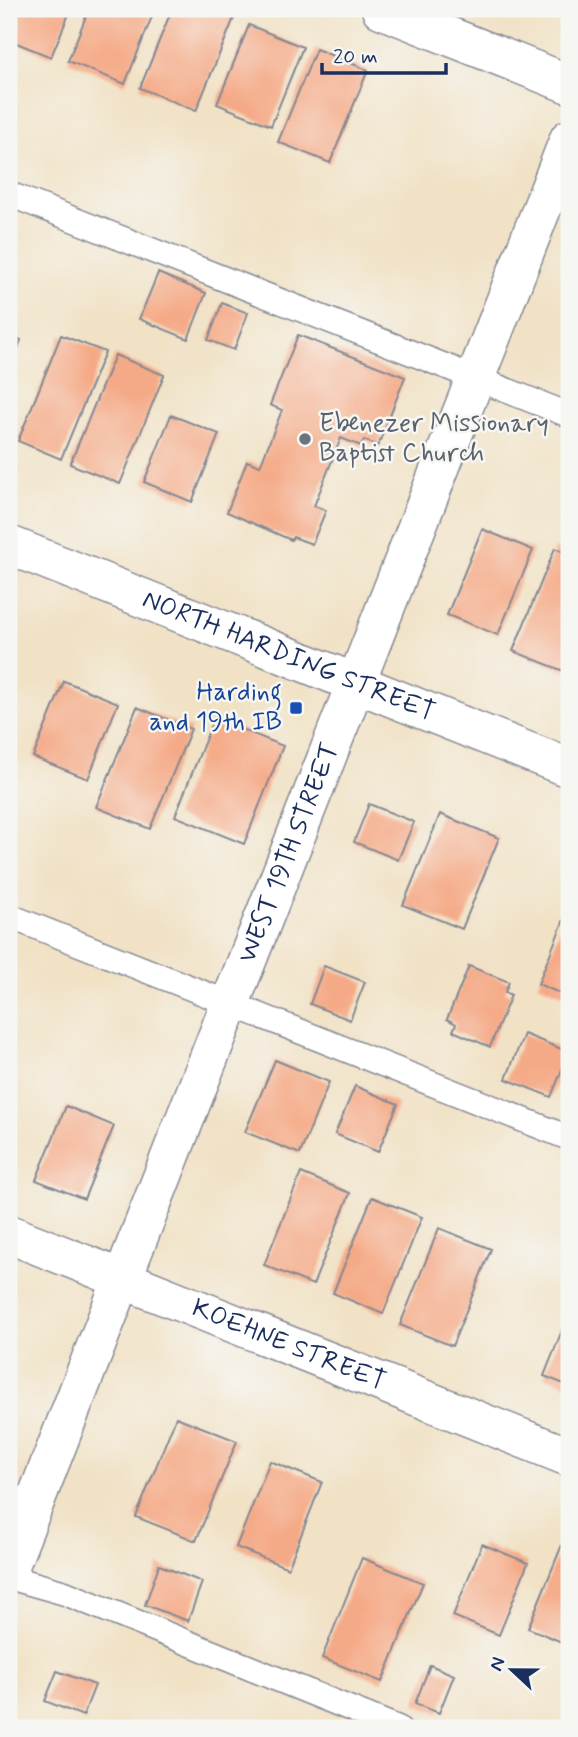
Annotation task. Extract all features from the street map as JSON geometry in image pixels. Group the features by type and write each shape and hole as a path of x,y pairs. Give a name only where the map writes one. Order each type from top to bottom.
{"street":[{"path":"381,9 569,84"},
{"name":"WEST 19TH STREET","path":"9,1568 569,139"},
{"name":"NORTH HARDING STREET","path":"9,545 569,768"},
{"name":"KOEHNE STREET","path":"9,1234 569,1457"}],"lane":[{"path":"9,194 569,415"},
{"path":"9,916 569,1138"},
{"path":"9,1577 65,1593 398,1728"}],"building":[{"path":"15,9 71,9 51,57 9,40 9,23"},
{"path":"89,9 155,9 125,84 68,61"},
{"path":"172,9 209,9 234,18 196,111 140,88"},
{"path":"249,25 303,47 271,126 217,104"},
{"path":"316,49 368,70 330,163 278,142"},
{"path":"158,273 206,293 188,339 139,319"},
{"path":"222,303 248,313 234,350 208,340"},
{"path":"9,335 21,340 9,371"},
{"path":"61,335 105,352 61,459 18,441"},
{"name":"Ebenezer Missionary Baptist Church","path":"298,335 405,377 378,446 364,440 361,446 341,438 314,506 326,510 312,544 293,537 291,540 227,512 247,461 260,466 282,410 270,405"},
{"path":"115,355 164,375 120,484 70,464"},
{"path":"171,415 219,434 192,502 144,482"},
{"path":"482,529 533,550 498,635 447,615"},
{"path":"555,548 569,554 569,664 566,672 513,651"},
{"path":"64,681 118,703 88,779 33,757"},
{"path":"137,707 191,729 150,829 96,807"},
{"path":"214,718 283,746 244,844 175,816"},
{"path":"369,804 414,822 398,860 354,842"},
{"path":"440,814 499,838 462,929 403,905"},
{"path":"569,907 569,997 538,984"},
{"path":"324,966 365,982 350,1020 310,1004"},
{"path":"469,966 509,982 505,992 511,995 490,1047 453,1031 456,1024 447,1019"},
{"path":"524,1034 569,1052 551,1097 506,1079"},
{"path":"275,1060 329,1082 300,1154 245,1132"},
{"path":"355,1086 398,1104 378,1152 335,1134"},
{"path":"66,1106 114,1126 84,1199 36,1180"},
{"path":"301,1173 350,1193 313,1285 264,1265"},
{"path":"372,1197 422,1217 383,1314 333,1293"},
{"path":"439,1228 491,1249 452,1346 400,1325"},
{"path":"569,1313 569,1386 544,1376"},
{"path":"176,1417 237,1441 196,1541 136,1517"},
{"path":"270,1461 322,1482 288,1568 236,1547"},
{"path":"566,1535 569,1536 569,1645 528,1628"},
{"path":"482,1544 528,1563 499,1635 453,1616"},
{"path":"362,1558 423,1583 382,1682 322,1658"},
{"path":"159,1565 202,1582 188,1621 145,1605"},
{"path":"430,1665 454,1675 439,1713 415,1704"},
{"path":"57,1671 95,1685 83,1716 45,1701"}],"place":[{"name":"Ebenezer Missionary Baptist Church","path":"305,439"},
{"name":"Harding and 19th IB","path":"296,708"}]}
